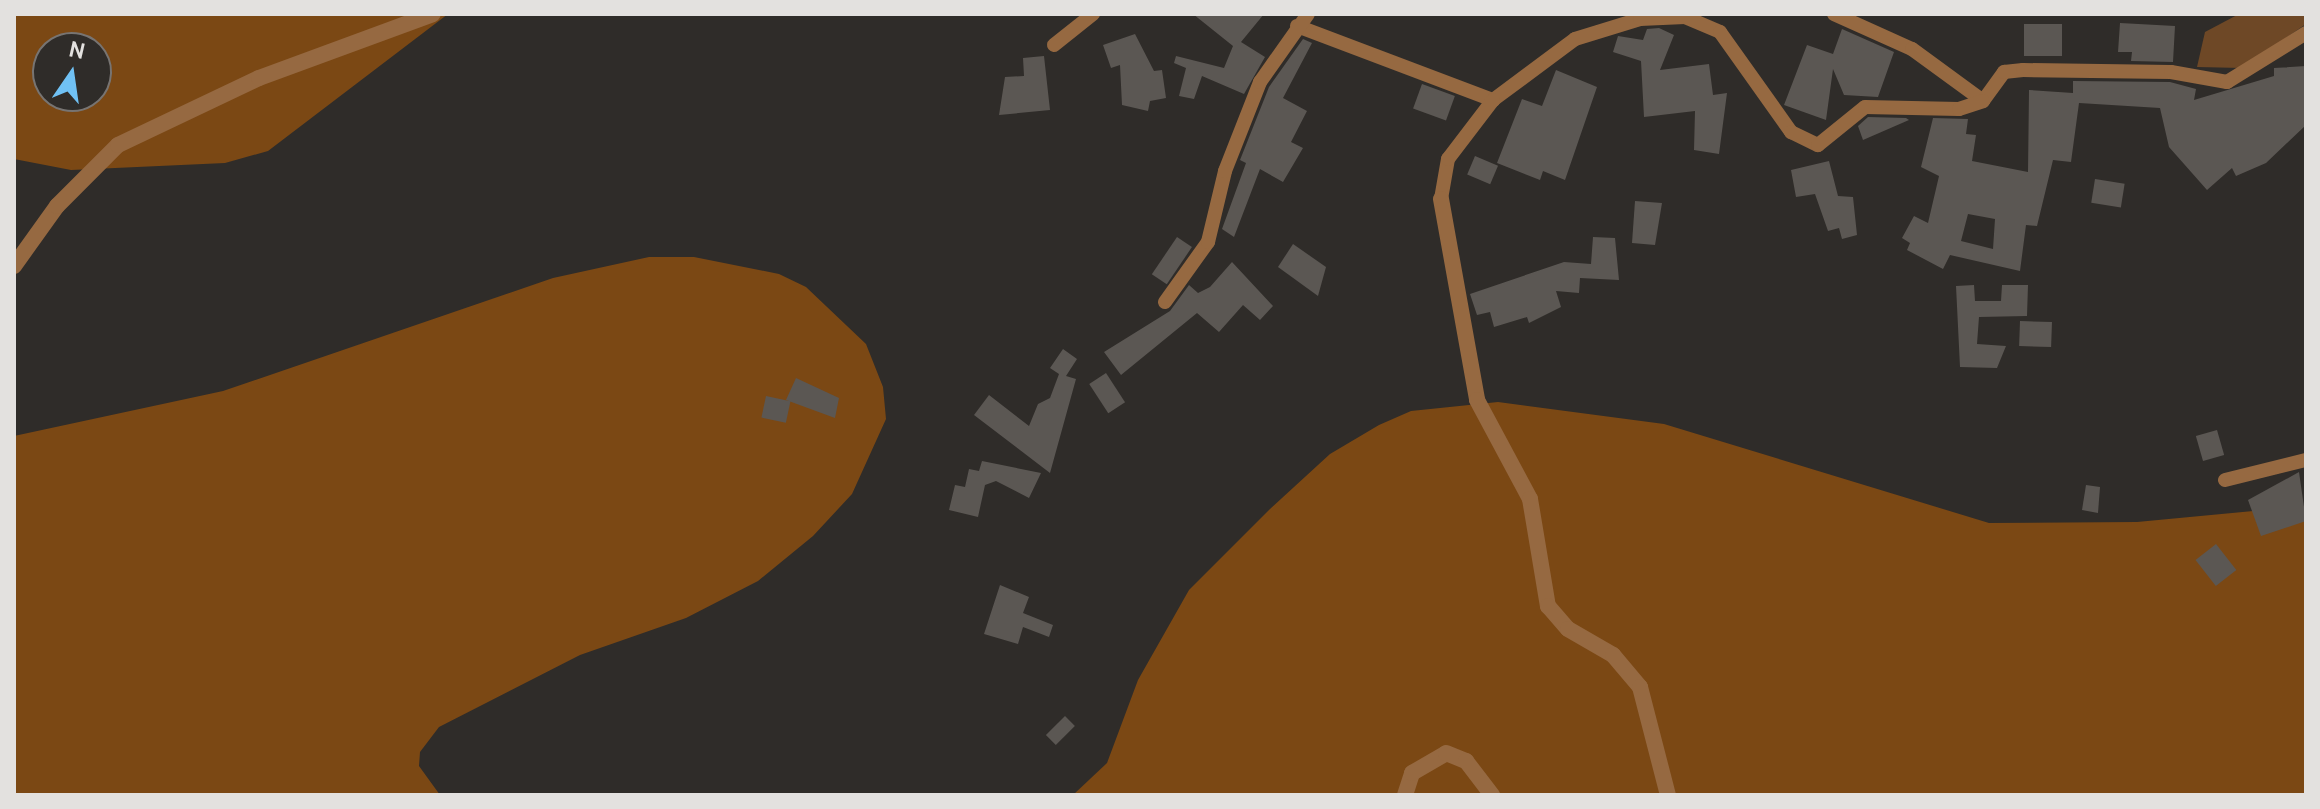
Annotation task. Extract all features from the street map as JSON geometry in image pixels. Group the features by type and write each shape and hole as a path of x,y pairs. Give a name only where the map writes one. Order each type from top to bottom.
{"street":[{"path":"14,266 57,206 118,145 259,78 433,14"},
{"path":"1054,45 1093,14"},
{"path":"1165,302 1208,242 1243,118 1297,26 1308,14"},
{"path":"1834,14 1912,49 1983,101"},
{"path":"1668,795 1640,687 1613,655 1568,629 1548,606 1530,499 1477,400 1441,199 1448,159 1493,100 1575,39 1639,16 1685,17 1720,32 1803,142 1830,141 1838,124 1865,107 1959,109 1983,101 2004,72 2171,72 2227,82 2306,33"},
{"path":"1297,26 1493,100"},
{"path":"2225,480 2306,460"},
{"path":"1405,795 1412,773 1446,753 1466,761 1492,795"}],"shaded area":[{"path":"14,14 448,14 268,151 225,163 71,170 14,159"},
{"path":"2239,14 2306,14 2306,24 2242,68 2197,67 2205,32"},
{"path":"649,257 694,257 779,274 806,287 866,344 883,387 886,419 852,494 813,536 758,581 686,618 580,655 439,727 420,752 419,766 440,795 14,795 14,436 223,391 553,278"},
{"path":"1498,402 1664,424 1989,523 2137,522 2306,506 2306,795 1073,795 1107,763 1138,680 1189,590 1270,509 1330,454 1379,425 1411,411"}],"building":[{"path":"1193,14 1264,14 1241,42 1265,57 1244,94 1202,76 1194,99 1179,96 1186,68 1174,63 1176,56 1224,68 1233,46"},
{"path":"2120,23 2175,26 2173,62 2131,61 2132,52 2118,52"},
{"path":"2024,24 2062,24 2062,56 2024,56"},
{"path":"1659,28 1674,35 1660,70 1709,64 1713,95 1727,93 1719,154 1694,150 1695,111 1644,117 1641,61 1613,52 1618,36 1643,40 1647,29"},
{"path":"1842,29 1894,52 1878,97 1844,95 1833,69 1826,120 1784,105 1807,45 1833,54"},
{"path":"1135,34 1154,71 1162,70 1166,98 1150,101 1148,111 1122,105 1120,65 1111,68 1103,45"},
{"path":"1303,39 1312,43 1283,98 1307,111 1291,142 1303,148 1283,182 1260,169 1234,237 1222,229 1246,163 1240,160 1269,87"},
{"path":"1044,56 1050,110 999,115 1005,77 1024,76 1023,58"},
{"path":"2306,66 2306,125 2266,163 2236,176 2232,168 2207,190 2169,147 2160,108 2079,103 2071,162 2053,160 2037,226 2026,225 2020,271 1950,255 1943,269 1907,250 1910,243 1902,238 1914,216 1928,223 1939,176 1921,167 1933,118 1968,119 1966,134 1976,135 1972,161 2028,172 2029,90 2073,93 2073,81 2170,82 2196,89 2194,100 2274,76 2274,68","holes":["1968,214 1995,219 1993,249 1961,241"]},
{"path":"1556,70 1597,87 1565,180 1543,171 1540,180 1497,163 1522,99 1542,106"},
{"path":"1422,84 1455,96 1446,120 1413,108"},
{"path":"1868,117 1909,120 1863,140 1858,126"},
{"path":"1475,156 1498,166 1490,184 1467,174"},
{"path":"1829,161 1838,196 1853,197 1857,235 1842,239 1839,228 1828,231 1815,194 1796,197 1791,170"},
{"path":"2095,179 2125,184 2121,207 2091,203"},
{"path":"1635,201 1662,203 1655,245 1632,243"},
{"path":"1177,237 1192,247 1167,284 1152,274"},
{"path":"1593,237 1615,238 1619,280 1580,278 1579,293 1556,291 1561,307 1529,323 1527,317 1494,327 1490,312 1477,315 1470,294 1564,262 1591,264"},
{"path":"1293,244 1326,267 1318,296 1278,267"},
{"path":"1232,262 1273,306 1260,320 1243,305 1219,332 1197,313 1121,375 1104,352 1170,311 1189,285 1198,293 1210,287"},
{"path":"1974,285 1975,301 2001,301 2002,285 2028,285 2027,316 1979,317 1977,344 2006,346 1997,368 1960,367 1956,286"},
{"path":"2020,321 2052,322 2051,347 2019,346"},
{"path":"1063,349 1077,359 1066,376 1076,379 1050,473 974,415 989,395 1029,426 1038,404 1050,398 1059,374 1050,368"},
{"path":"1106,373 1125,402 1108,413 1089,384"},
{"path":"796,378 839,398 835,418 786,400"},
{"path":"766,396 790,401 786,423 761,418"},
{"path":"2217,430 2224,455 2203,461 2196,436"},
{"path":"982,461 1041,473 1029,498 996,481 985,485 978,517 949,510 955,485 965,487 969,469 979,471"},
{"path":"2299,472 2306,521 2261,536 2248,500"},
{"path":"2086,485 2100,487 2098,513 2082,510"},
{"path":"2216,544 2236,570 2216,586 2196,560"},
{"path":"1000,585 1029,597 1023,613 1053,625 1049,637 1023,627 1018,644 984,634"},
{"path":"1065,716 1075,726 1056,745 1046,735"}]}
